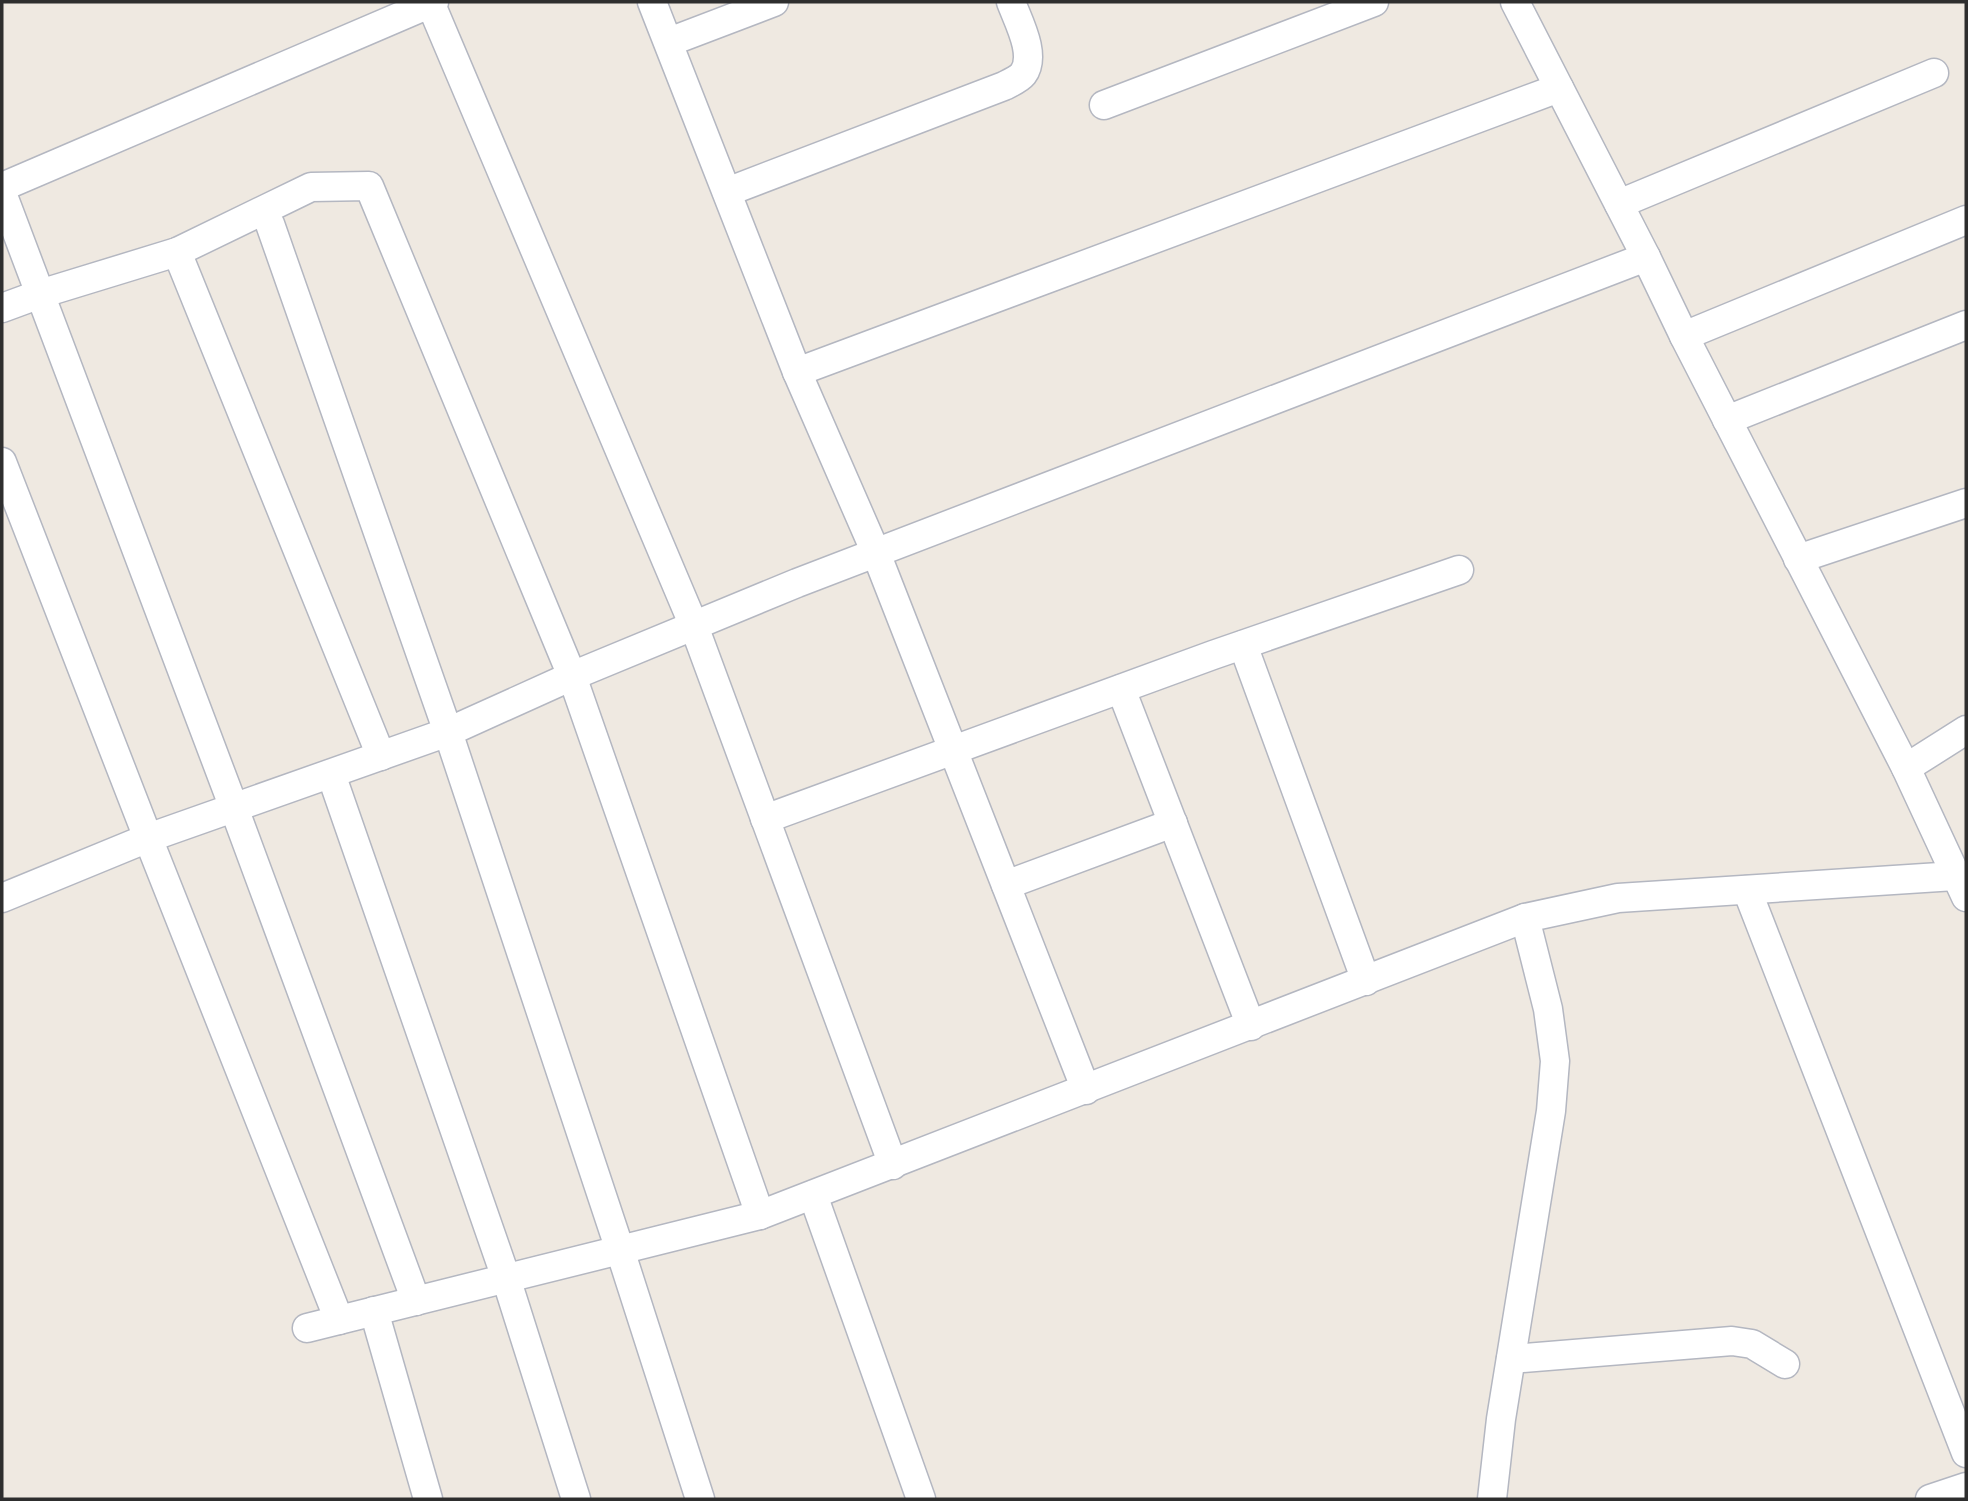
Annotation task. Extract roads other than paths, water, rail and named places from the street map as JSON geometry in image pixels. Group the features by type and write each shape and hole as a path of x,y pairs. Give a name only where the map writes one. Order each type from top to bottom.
{"street":[{"path":"416,1301 2,190 431,2 694,625 893,1165"},
{"path":"652,2 797,372 876,552 1086,1090"},
{"path":"669,42 774,2"},
{"path":"727,192 1004,86 1022,76 1029,62 1012,2"},
{"path":"1104,105 1374,2"},
{"path":"307,1328 760,1215 1525,918 1618,898 1747,890 1961,886 1906,768 1515,2"},
{"path":"1619,204 1934,73"},
{"path":"797,372 1559,88"},
{"path":"2,308 177,252 311,187 369,186 572,676 760,1215"},
{"path":"1684,336 1966,220"},
{"path":"270,224 448,732 620,1250 699,1499"},
{"path":"177,252 381,756"},
{"path":"4,889 448,732 572,676 876,552 1646,257"},
{"path":"1727,420 1966,325"},
{"path":"2,462 339,1320"},
{"path":"1798,559 1966,503"},
{"path":"765,819 1243,645 1459,570"},
{"path":"1243,645 1366,981"},
{"path":"1121,689 1251,1026"},
{"path":"1906,768 1966,730"},
{"path":"331,774 506,1278 576,1499"},
{"path":"1006,885 1173,823"},
{"path":"1747,890 1966,1453"},
{"path":"1492,1499 1511,1359 1551,1111 1555,1061 1548,1009 1525,918"},
{"path":"813,1195 921,1499"},
{"path":"374,1311 428,1499"},
{"path":"1511,1359 1732,1341 1752,1344 1785,1364"},
{"path":"1930,1499 1966,1486"}]}
